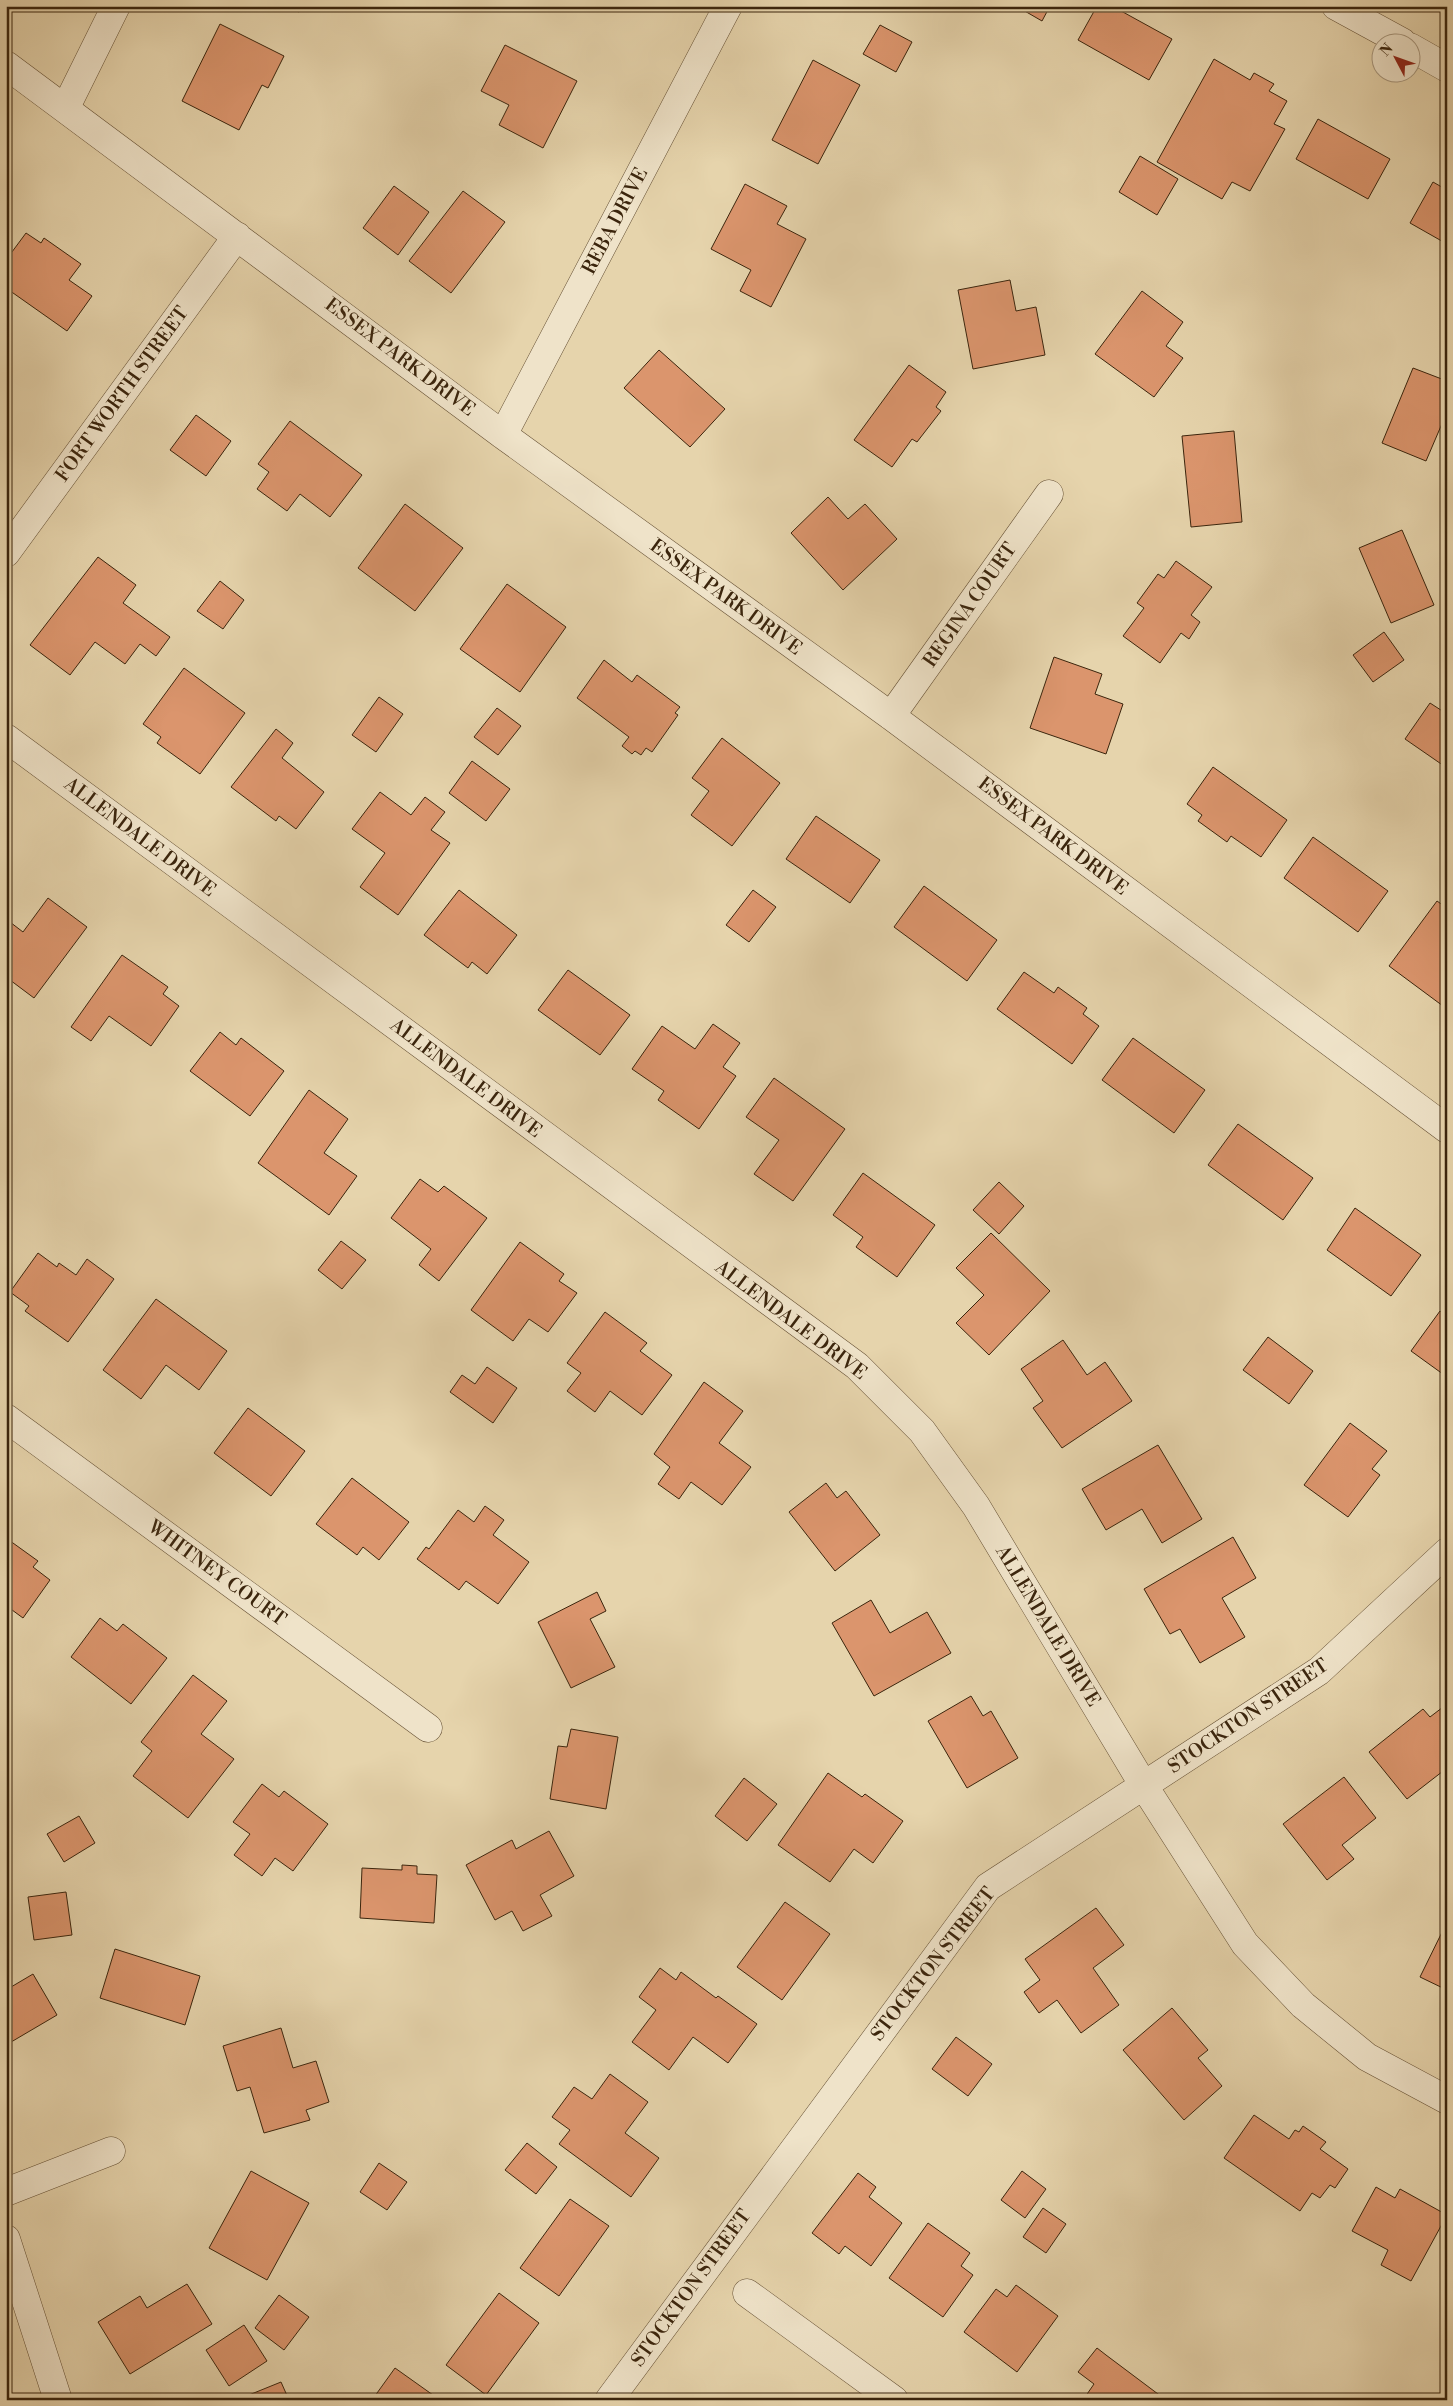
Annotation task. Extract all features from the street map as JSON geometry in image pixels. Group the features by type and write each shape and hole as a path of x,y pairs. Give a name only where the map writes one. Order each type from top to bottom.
{"street":[{"path":"66,107 116,6"},
{"name":"REBA DRIVE","path":"503,435 728,6"},
{"path":"1336,6 1384,32"},
{"path":"1420,53 1447,68"},
{"name":"ESSEX PARK DRIVE","path":"6,65 66,107 503,435 890,716 1447,1129"},
{"name":"FORT WORTH STREET","path":"6,553 237,236"},
{"name":"REGINA COURT","path":"890,716 1049,494"},
{"name":"ALLENDALE DRIVE","path":"6,738 857,1366 922,1431 976,1506 1144,1786 1245,1944 1303,2005 1367,2057 1447,2100"},
{"name":"WHITNEY COURT","path":"6,1418 428,1728"},
{"name":"STOCKTON STREET","path":"609,2400 988,1887 1318,1671 1447,1552"},
{"path":"6,2192 111,2151"},
{"path":"6,2240 58,2400"},
{"path":"747,2292 894,2400"}],"building":[{"path":"287,6 302,6 299,12"},
{"path":"1016,6 1050,6 1042,21"},
{"path":"1097,6 1112,6 1172,39 1149,80 1078,40"},
{"path":"220,24 284,56 268,88 262,85 239,130 182,101"},
{"path":"880,25 912,42 896,72 863,54"},
{"path":"505,45 577,81 543,148 499,125 509,105 481,91"},
{"path":"1214,59 1250,80 1254,73 1274,84 1269,91 1287,101 1274,124 1285,129 1250,191 1232,182 1222,199 1157,162"},
{"path":"813,60 860,85 818,164 772,140"},
{"path":"1318,119 1390,159 1368,199 1296,159"},
{"path":"1140,156 1178,179 1157,215 1119,192"},
{"path":"1433,182 1447,190 1447,244 1410,223"},
{"path":"745,184 787,206 777,224 806,239 771,307 740,291 751,270 711,249"},
{"path":"394,186 429,212 398,255 363,228"},
{"path":"463,191 505,222 451,293 409,261"},
{"path":"26,233 41,243 44,238 81,264 69,280 92,296 67,331 6,288 6,260"},
{"path":"1010,280 1016,311 1036,307 1045,355 973,369 958,290"},
{"path":"1142,291 1183,322 1166,346 1183,358 1154,397 1095,354"},
{"path":"659,350 725,409 690,447 624,388"},
{"path":"909,365 946,392 936,407 941,411 917,442 912,439 892,467 854,440"},
{"path":"1413,368 1447,381 1447,412 1426,461 1382,443"},
{"path":"196,415 231,441 206,476 170,450"},
{"path":"290,421 362,475 330,517 300,494 287,511 257,489 269,472 258,464"},
{"path":"1234,431 1242,522 1191,527 1182,436"},
{"path":"828,497 848,519 865,504 897,539 843,590 791,533"},
{"path":"405,504 463,548 415,611 358,568"},
{"path":"1402,530 1434,605 1391,623 1359,548"},
{"path":"98,557 136,585 123,603 170,637 156,656 140,644 125,664 95,642 70,675 30,645"},
{"path":"1176,561 1212,587 1191,615 1200,622 1189,639 1181,633 1160,663 1123,636 1144,608 1137,603 1158,574 1164,578"},
{"path":"220,581 244,600 223,629 197,611"},
{"path":"507,584 566,627 520,692 460,649"},
{"path":"1384,632 1404,660 1373,682 1353,655"},
{"path":"1054,657 1102,674 1095,694 1123,704 1106,754 1030,728"},
{"path":"604,660 632,682 637,675 680,707 675,713 678,715 652,752 646,748 641,755 635,751 632,754 622,746 629,737 577,698"},
{"path":"184,668 245,713 200,774 157,743 161,737 143,724"},
{"path":"379,697 403,714 376,752 352,735"},
{"path":"1430,703 1447,714 1447,768 1405,739"},
{"path":"497,708 521,726 498,755 474,737"},
{"path":"276,729 293,743 282,758 324,792 296,829 279,816 276,821 231,787"},
{"path":"722,738 780,783 732,846 691,815 709,791 692,778"},
{"path":"472,761 510,789 486,821 449,793"},
{"path":"1213,767 1287,820 1261,857 1231,836 1227,842 1198,821 1202,815 1187,804"},
{"path":"380,792 411,815 425,797 445,812 431,830 450,843 398,915 360,887 385,853 352,829"},
{"path":"816,816 880,860 850,903 786,859"},
{"path":"1313,837 1388,891 1358,932 1284,878"},
{"path":"924,886 997,940 967,981 894,927"},
{"path":"459,890 517,935 487,974 472,962 468,968 424,935"},
{"path":"753,890 776,907 749,942 726,925"},
{"path":"48,898 87,927 34,998 6,977 6,919 23,932"},
{"path":"1437,901 1447,908 1447,1009 1389,966"},
{"path":"122,955 168,987 163,994 179,1006 151,1046 109,1016 91,1041 71,1027"},
{"path":"568,970 630,1015 600,1055 538,1010"},
{"path":"1024,972 1054,993 1058,987 1087,1008 1083,1014 1099,1026 1072,1064 997,1009"},
{"path":"713,1024 740,1043 723,1067 736,1076 699,1129 658,1100 664,1091 632,1069 662,1026 695,1049"},
{"path":"220,1032 236,1045 241,1038 284,1071 250,1116 190,1071"},
{"path":"1133,1038 1205,1090 1174,1133 1102,1080"},
{"path":"774,1078 845,1129 793,1201 754,1174 779,1140 746,1117"},
{"path":"309,1090 348,1119 324,1153 357,1176 329,1215 258,1163"},
{"path":"1238,1124 1313,1178 1283,1220 1208,1165"},
{"path":"863,1173 935,1225 897,1277 856,1247 863,1237 833,1215"},
{"path":"420,1179 438,1192 444,1186 487,1218 439,1281 419,1265 431,1249 391,1218"},
{"path":"999,1182 1024,1206 999,1234 973,1210"},
{"path":"1355,1208 1421,1255 1391,1296 1327,1250"},
{"path":"991,1233 1050,1291 989,1355 956,1323 984,1295 956,1268"},
{"path":"341,1241 366,1260 342,1289 318,1270"},
{"path":"520,1242 564,1274 559,1281 577,1293 548,1332 529,1319 513,1341 471,1310"},
{"path":"38,1253 57,1267 59,1263 76,1275 87,1259 114,1279 68,1342 25,1311 29,1306 10,1292"},
{"path":"156,1299 227,1351 199,1390 166,1365 141,1399 103,1370"},
{"path":"1440,1311 1447,1317 1447,1377 1411,1351"},
{"path":"605,1312 647,1343 640,1351 672,1375 642,1415 610,1391 595,1412 567,1391 581,1373 567,1363"},
{"path":"1268,1337 1313,1371 1289,1404 1243,1370"},
{"path":"1063,1340 1087,1375 1105,1362 1132,1401 1062,1448 1033,1408 1043,1401 1021,1369"},
{"path":"487,1367 517,1388 493,1423 450,1392 462,1375 475,1384"},
{"path":"704,1382 743,1411 719,1443 751,1467 722,1505 691,1482 679,1499 658,1484 670,1467 654,1454"},
{"path":"248,1408 305,1451 271,1496 214,1453"},
{"path":"1350,1423 1387,1451 1372,1469 1380,1475 1348,1517 1304,1485"},
{"path":"1158,1445 1202,1519 1162,1543 1142,1509 1106,1530 1082,1489"},
{"path":"352,1478 409,1522 379,1560 363,1547 357,1555 316,1524"},
{"path":"826,1483 837,1498 846,1491 880,1535 835,1571 789,1512"},
{"path":"485,1506 504,1520 493,1535 529,1562 498,1604 466,1581 459,1590 417,1559 426,1547 429,1549 458,1510 474,1522"},
{"path":"1233,1537 1256,1578 1222,1598 1245,1637 1200,1663 1180,1629 1170,1634 1144,1589"},
{"path":"6,1538 38,1561 33,1567 50,1580 23,1618 8,1607 6,1609"},
{"path":"597,1592 606,1611 590,1619 615,1667 571,1688 538,1622"},
{"path":"871,1600 890,1633 927,1612 951,1653 874,1696 832,1623"},
{"path":"100,1618 117,1631 123,1624 167,1658 131,1704 71,1657"},
{"path":"193,1675 227,1701 201,1734 234,1759 188,1818 133,1776 152,1751 141,1742"},
{"path":"971,1696 983,1716 991,1711 1018,1758 967,1788 928,1721"},
{"path":"1447,1704 1447,1768 1407,1799 1369,1752 1423,1709 1430,1717"},
{"path":"571,1729 618,1737 606,1809 550,1799 558,1746 567,1747"},
{"path":"828,1773 862,1797 865,1794 903,1821 873,1863 854,1849 830,1882 778,1845"},
{"path":"1344,1777 1376,1818 1342,1845 1354,1859 1327,1880 1283,1824"},
{"path":"744,1778 777,1804 747,1841 715,1816"},
{"path":"262,1784 279,1797 284,1791 328,1824 293,1871 275,1858 262,1876 234,1855 250,1834 233,1822"},
{"path":"79,1816 95,1843 64,1862 47,1834"},
{"path":"549,1831 574,1876 540,1895 552,1916 523,1931 512,1911 495,1920 466,1865 512,1840 516,1849"},
{"path":"402,1865 417,1866 417,1874 437,1875 434,1923 360,1918 362,1868 402,1870"},
{"path":"66,1892 72,1935 34,1940 28,1897"},
{"path":"785,1902 830,1934 782,2000 737,1967"},
{"path":"1096,1908 1124,1945 1093,1968 1119,2005 1081,2033 1057,2000 1039,2013 1024,1992 1040,1980 1025,1959"},
{"path":"1447,1922 1447,1990 1420,1977"},
{"path":"115,1949 200,1976 185,2025 100,1998"},
{"path":"660,1968 676,1980 681,1972 716,1998 718,1996 757,2024 728,2063 693,2037 669,2070 632,2042 656,2010 639,1997"},
{"path":"33,1974 57,2015 6,2045 6,1990"},
{"path":"1172,2008 1208,2050 1198,2058 1222,2086 1184,2120 1123,2050"},
{"path":"281,2028 293,2068 316,2061 329,2102 306,2110 310,2120 264,2133 250,2087 237,2091 223,2046"},
{"path":"956,2037 992,2064 968,2096 932,2069"},
{"path":"610,2074 648,2102 625,2133 659,2158 631,2197 559,2144 570,2130 552,2117 574,2087 592,2099"},
{"path":"1254,2115 1289,2139 1295,2130 1299,2132 1303,2126 1326,2142 1320,2149 1348,2169 1335,2188 1330,2185 1320,2198 1312,2193 1300,2211 1224,2158"},
{"path":"527,2143 557,2167 536,2194 505,2170"},
{"path":"379,2163 407,2182 387,2210 360,2192"},
{"path":"251,2171 309,2203 267,2280 209,2248"},
{"path":"1022,2171 1046,2189 1025,2218 1001,2200"},
{"path":"858,2173 876,2187 869,2197 902,2223 871,2266 845,2246 839,2254 812,2233"},
{"path":"1376,2187 1395,2198 1400,2189 1447,2215 1411,2281 1381,2265 1388,2250 1352,2231"},
{"path":"570,2199 609,2226 559,2296 520,2268"},
{"path":"1043,2208 1066,2224 1046,2253 1023,2237"},
{"path":"928,2223 970,2253 961,2266 973,2275 943,2317 889,2278"},
{"path":"187,2284 212,2324 130,2374 98,2322 140,2296 147,2308"},
{"path":"1016,2285 1058,2316 1017,2372 964,2332 996,2289 1007,2297"},
{"path":"499,2293 539,2323 486,2395 446,2365"},
{"path":"279,2295 309,2317 284,2350 255,2328"},
{"path":"244,2325 267,2361 229,2386 206,2350"},
{"path":"1097,2348 1166,2400 1083,2400 1094,2384 1078,2372"},
{"path":"395,2368 440,2400 372,2400"},
{"path":"281,2382 289,2400 245,2400 244,2397"}]}
